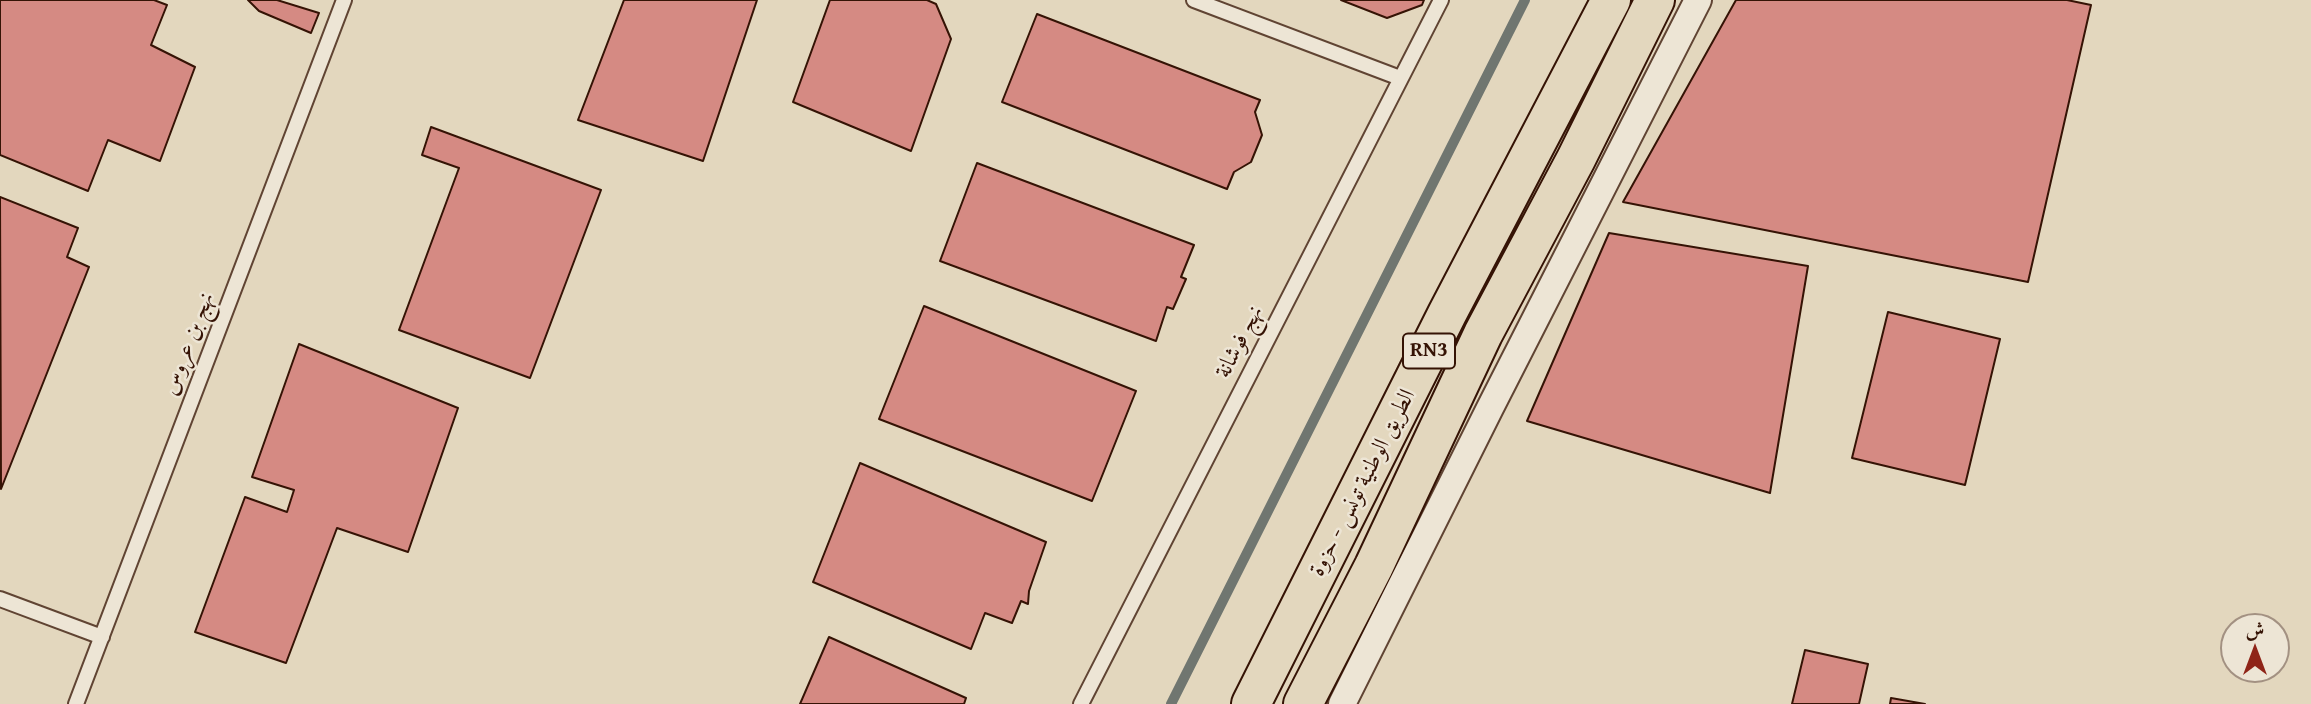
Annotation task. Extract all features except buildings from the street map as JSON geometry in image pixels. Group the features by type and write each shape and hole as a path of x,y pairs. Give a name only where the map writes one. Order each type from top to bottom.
{"main road":[{"name":"الطريق الوطنية تونس - حزوة","path":"1251,704 1447,314 1611,0"},
{"name":"الطريق الوطنية تونس - حزوة","path":"1303,704 1374,566 1483,334 1576,159 1655,0"}],"street":[{"path":"1342,704 1698,0"}],"lane":[{"name":"نهج بن عروس","path":"76,704 344,0"},
{"path":"1194,0 1400,78"},
{"name":"نهج فوشانة","path":"1081,704 1441,0"},
{"path":"0,599 102,637"}],"waterway":[{"path":"1171,704 1525,0"}]}
